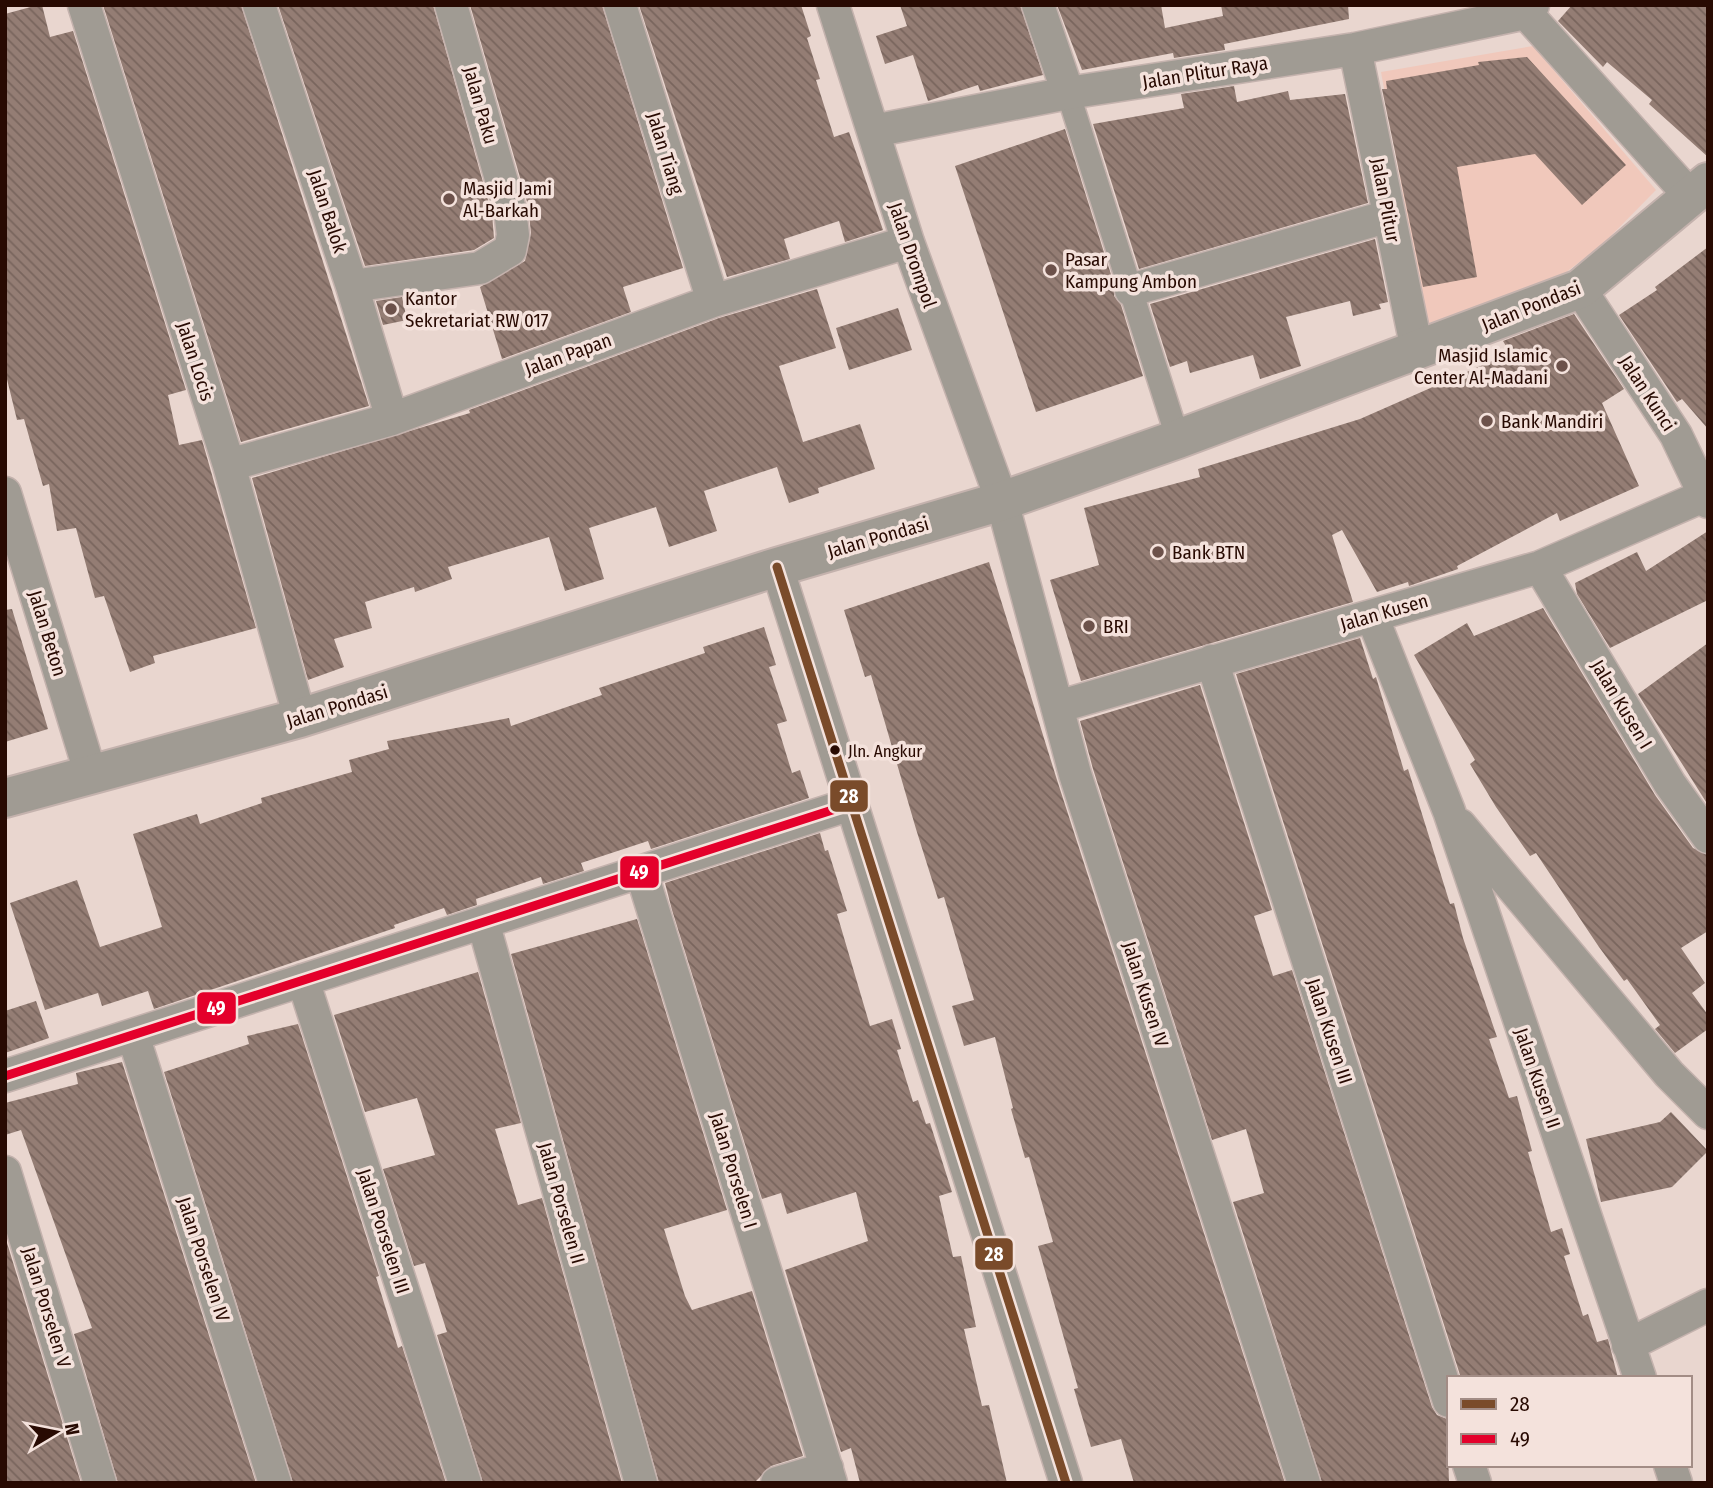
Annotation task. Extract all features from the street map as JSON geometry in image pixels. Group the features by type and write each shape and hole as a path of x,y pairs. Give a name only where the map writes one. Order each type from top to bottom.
{"street":[{"name":"Jalan Locis","path":"84,5 229,466 300,718"},
{"name":"Jalan Balok","path":"260,5 352,286 392,419"},
{"name":"Jalan Paku","path":"352,286 480,268 510,250 513,235 510,210 451,5"},
{"name":"Jalan Tiang","path":"620,5 713,301"},
{"name":"Jalan Drompol","path":"833,5 908,242 1002,501"},
{"path":"1038,5 1178,439"},
{"name":"Jalan Plitur Raya","path":"873,131 1068,93 1355,49 1530,9"},
{"path":"1530,9 1700,190"},
{"name":"Jalan Plitur","path":"1355,49 1417,350"},
{"name":"Jalan Pondasi","path":"5,798 90,772 300,718 777,567 1002,501 1178,439 1580,289 1700,190"},
{"path":"1131,290 1389,216"},
{"name":"Jalan Papan","path":"229,466 392,419 713,301 908,242"},
{"name":"Jalan Kunci","path":"1580,289 1676,435 1707,498"},
{"name":"Jalan Kusen","path":"1057,708 1540,567 1707,498"},
{"name":"Jalan Kusen IV","path":"1002,501 1075,774 1304,1483"},
{"name":"Jalan Beton","path":"7,502 90,772"},
{"path":"777,567 1066,1483"},
{"name":"Jalan Kusen I","path":"1540,567 1670,783 1708,837"},
{"name":"Jalan Kusen II","path":"1372,616 1449,811 1639,1376"},
{"name":"Jalan Kusen III","path":"1212,661 1447,1395"},
{"path":"5,1076 851,804"},
{"name":"Jalan Kusen II","path":"1449,811 1669,1074 1708,1113"},
{"name":"Jalan Porselen I","path":"641,871 829,1475"},
{"name":"Jalan Porselen II","path":"483,922 641,1483"},
{"name":"Jalan Porselen III","path":"303,980 465,1483"},
{"name":"Jalan Porselen IV","path":"133,1035 275,1483"},
{"name":"Jalan Porselen V","path":"5,1172 100,1483"},
{"path":"1628,1345 1708,1305"},
{"path":"777,1483 829,1475"}],"shaded area":[{"path":"1533,46 1656,190 1603,244 1552,283 1426,324 1381,72"}],"building":[{"path":"42,5 50,37 73,31 186,390 168,395 179,445 202,440 256,628 153,656 155,663 130,672 104,596 95,598 76,528 57,531 49,484 43,486 24,419 17,420 5,371 5,14"},
{"path":"103,5 241,5 369,406 241,442"},
{"path":"278,5 433,5 492,214 494,238 474,250 365,266"},
{"path":"470,5 602,5 683,268 623,287 631,312 502,359 480,287 525,261 531,233 528,205"},
{"path":"639,5 801,5 811,36 807,38 820,79 816,80 834,137 849,132 883,230 845,242 839,221 784,239 790,259 727,277"},
{"path":"900,5 1020,5 1043,75 980,91 978,85 928,101 913,55 885,64 876,36 907,26"},
{"path":"1057,5 1161,5 1165,28 1223,16 1221,5 1348,5 1349,19 1224,44 1225,50 1174,58 1173,53 1082,70"},
{"path":"1572,5 1708,5 1708,157 1649,104 1652,100 1607,62 1603,67 1558,21"},
{"path":"1527,57 1626,165 1582,205 1535,154 1457,167 1477,277 1423,287 1382,89 1387,89 1386,81 1479,65 1478,62"},
{"path":"1234,86 1237,102 1288,91 1290,100 1345,94 1368,203 1139,269 1093,124 1184,108 1181,94"},
{"name":"Pasar Kampung Ambon","path":"1065,129 1114,284 1114,296 1121,305 1143,376 1036,412 955,166"},
{"path":"1375,239 1388,302 1379,304 1381,309 1353,316 1350,301 1286,317 1301,366 1260,379 1253,355 1190,373 1187,361 1170,367 1150,304"},
{"path":"1708,247 1708,429 1682,399 1677,402 1619,315 1657,290 1655,287"},
{"path":"817,289 836,348 779,366 803,442 860,424 875,469 818,488 819,493 789,503 777,467 704,491 717,531 669,547 656,507 589,528 604,579 565,591 549,537 448,567 452,579 415,592 414,587 365,602 372,628 334,639 344,667 308,680 252,478 470,413 469,410 719,318"},
{"name":"Kantor Sekretariat RW 017","path":"402,297 407,320 383,325 376,301"},
{"path":"898,308 912,350 849,370 836,328"},
{"path":"1574,314 1624,389 1602,403 1639,486 1560,521 1557,513 1457,566 1458,569 1409,586 1408,582 1377,592 1342,530 1332,535 1353,602 1081,681 1050,580 1099,565 1084,508 1200,477 1198,469 1360,419 1510,353 1503,341"},
{"path":"1708,531 1708,600 1610,648 1577,594 1575,583 1637,552 1646,571"},
{"path":"989,562 1285,1483 1134,1483 1121,1439 1091,1447 1074,1389 1078,1388 1038,1246 1053,1242 1029,1157 1025,1158 1011,1109 1013,1108 995,1037 964,1046 952,1006 974,1000 944,897 938,899 871,675 865,677 844,610"},
{"path":"1543,608 1655,795 1693,848 1708,855 1708,931 1681,948 1705,983 1692,993 1708,1015 1708,1029 1675,1053 1655,1029 1660,1025 1627,979 1624,981 1599,947 1536,853 1530,856 1496,807 1470,764 1475,760 1414,655 1467,623 1474,636"},
{"path":"12,609 48,729 5,742 5,610"},
{"path":"764,627 776,665 769,667 787,721 777,724 792,773 800,770 809,798 651,849 648,841 581,863 584,871 543,884 541,877 476,899 477,905 447,915 444,908 394,925 395,928 154,1009 148,991 102,1006 98,993 45,1010 10,903 77,880 100,947 162,927 133,834 197,814 200,824 262,803 261,798 352,772 349,760 389,749 387,741 509,718 511,726 602,695 599,688 705,653 703,647"},
{"path":"1360,638 1373,679 1376,677 1404,771 1408,769 1450,904 1454,903 1463,938 1497,1037 1489,1039 1509,1098 1517,1096 1532,1151 1528,1152 1551,1232 1562,1228 1570,1254 1564,1256 1583,1316 1588,1314 1597,1342 1608,1339 1617,1376 1460,1376 1236,674"},
{"path":"1708,643 1708,805 1638,694"},
{"path":"1200,685 1272,910 1254,916 1273,976 1292,970 1432,1407 1437,1415 1447,1419 1449,1483 1322,1483 1233,1202 1264,1193 1246,1129 1212,1140 1080,721"},
{"path":"820,833 847,911 837,914 870,1026 892,1019 901,1049 897,1050 913,1102 918,1100 926,1124 930,1123 952,1192 939,1196 953,1257 961,1256 976,1327 964,1329 982,1406 989,1405 1007,1483 860,1483 851,1448 841,1452 785,1270 868,1241 856,1192 787,1214 781,1193 762,1199 672,910 665,883"},
{"path":"637,919 727,1210 664,1229 692,1310 752,1291 803,1456 771,1466 754,1483 659,1483 511,954"},
{"path":"478,972 521,1123 495,1129 518,1205 542,1198 622,1483 483,1483 437,1335 447,1332 425,1263 414,1266 383,1169 435,1155 417,1098 365,1112 334,1015"},
{"path":"36,1001 49,1038 5,1053 5,1011"},
{"path":"298,1024 379,1276 376,1277 398,1348 402,1346 446,1483 293,1483 164,1072 249,1044 247,1036"},
{"path":"122,1062 256,1483 118,1483 74,1334 92,1328 21,1130 5,1135 5,1103 78,1084 76,1073"},
{"path":"1671,1112 1708,1151 1672,1187 1601,1202 1586,1139 1660,1122"},
{"path":"7,1243 81,1483 5,1483"}],"transit line":[{"name":"28","path":"777,567 1066,1483"},
{"name":"49","path":"5,1076 851,804"}],"place":[{"name":"Masjid Jami Al-Barkah","path":"449,199"},
{"name":"Pasar Kampung Ambon","path":"1051,270"},
{"name":"Kantor Sekretariat RW 017","path":"391,309"},
{"name":"Masjid Islamic Center Al-Madani","path":"1562,366"},
{"name":"Bank Mandiri","path":"1487,421"},
{"name":"Bank BTN","path":"1158,552"},
{"name":"BRI","path":"1089,626"},
{"name":"Jln. Angkur","path":"835,750"}]}
